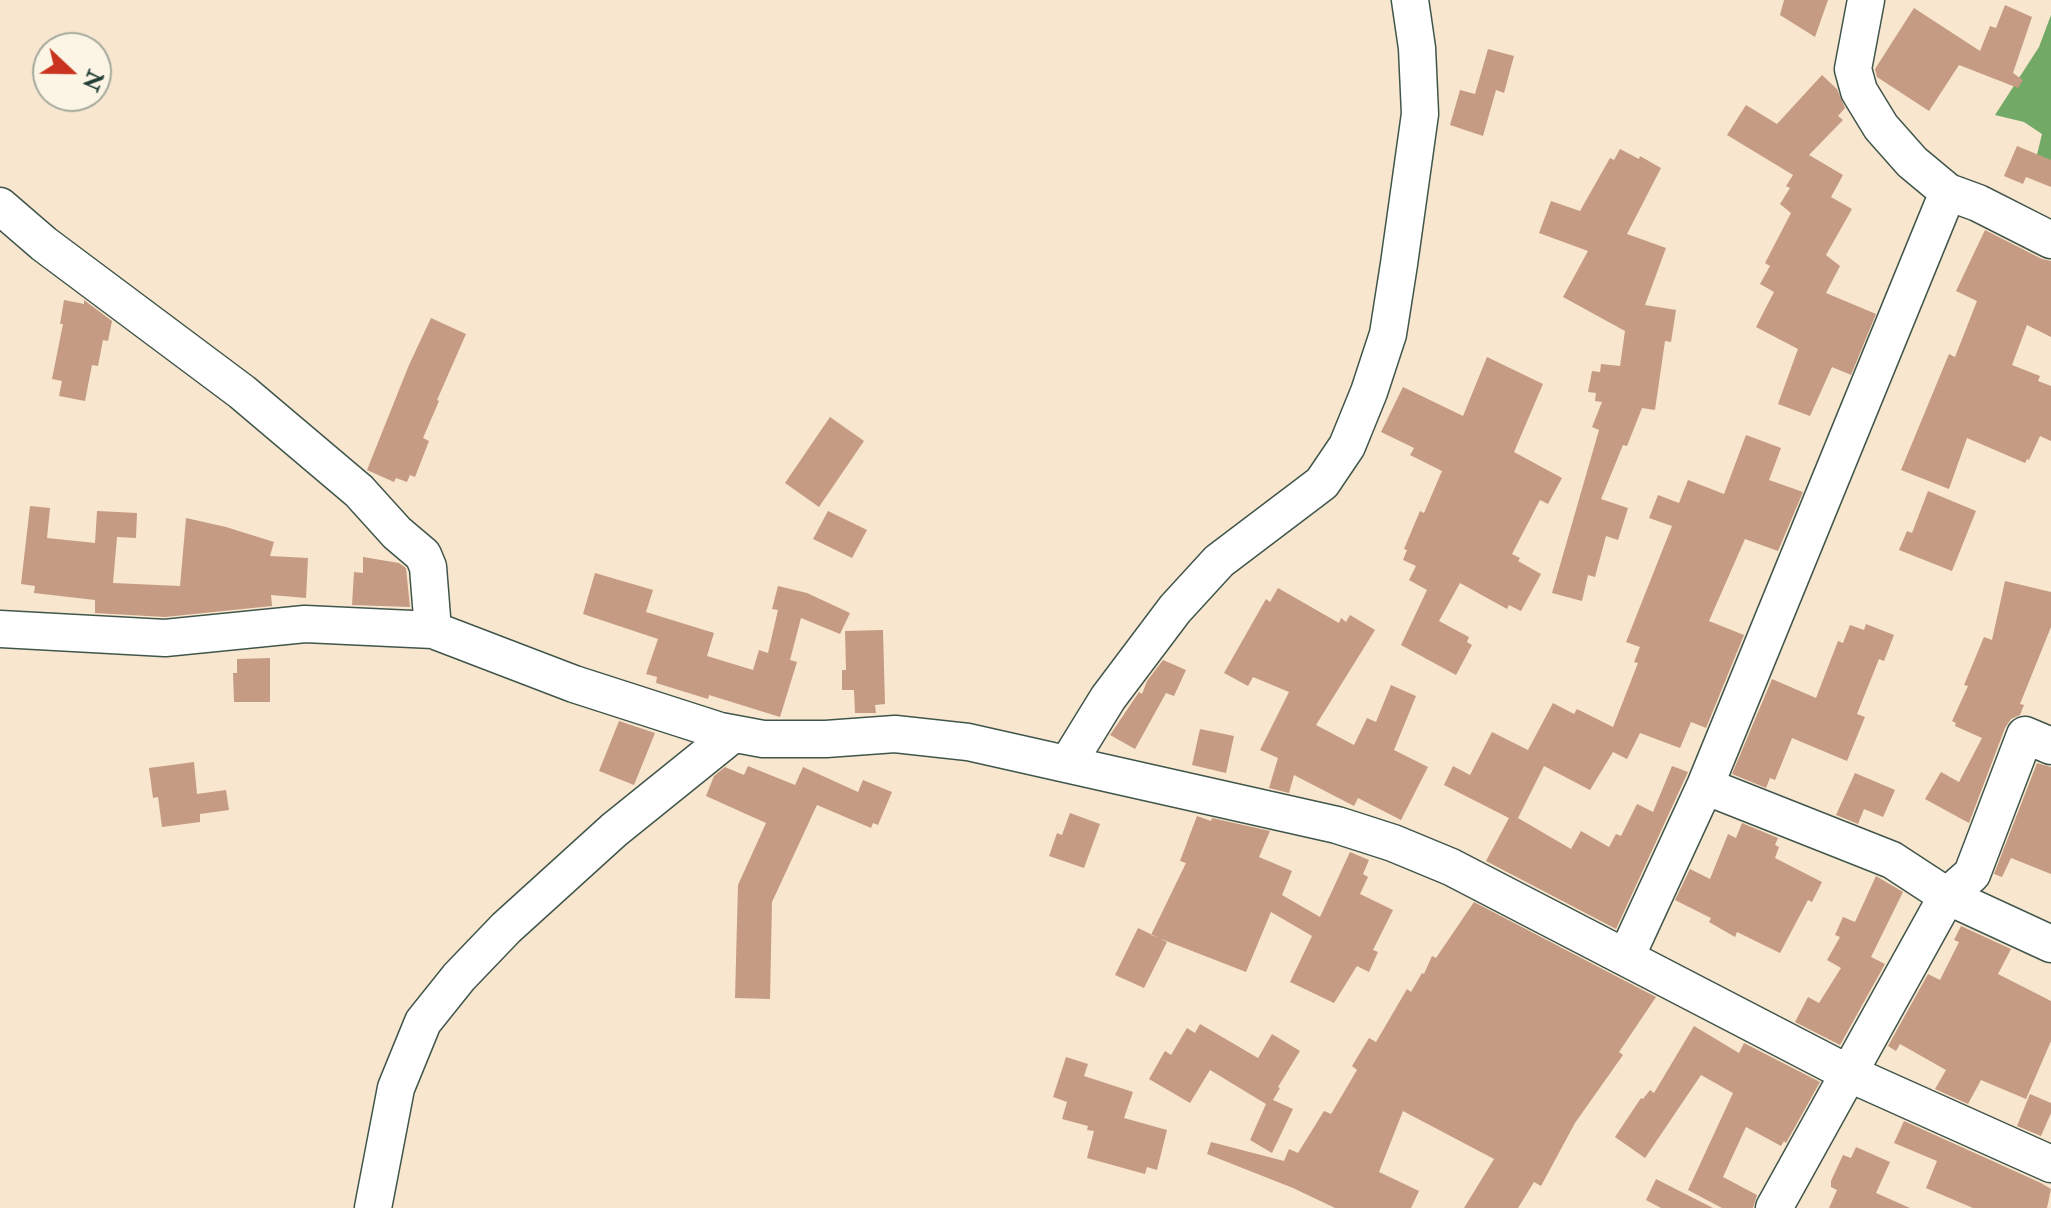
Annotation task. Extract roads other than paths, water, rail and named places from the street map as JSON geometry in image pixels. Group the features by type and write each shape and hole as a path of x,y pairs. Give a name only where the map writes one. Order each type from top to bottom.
{"street":[{"path":"1068,763 1108,698 1175,609 1219,561 1322,483 1347,446 1388,334 1399,264 1420,114 1417,48 1410,0"},
{"path":"1866,0 1853,69 1859,91 1881,127 1912,162 1948,192 1978,203 2051,240"},
{"path":"1626,957 1705,786 1948,192"},
{"path":"0,206 44,244 242,392 359,491 397,533 423,555 428,567 433,630"},
{"path":"0,629 165,638 305,624 433,630 574,684 702,727 733,734 763,739 895,734 968,742 1337,825 1393,843 1451,867 1848,1073 2051,1164"},
{"path":"373,1208 396,1088 423,1022 459,977 506,928 614,830 733,734"},
{"path":"1774,1208 1947,896 1972,874 2025,735 2051,746"},
{"path":"1705,786 1892,860 1947,896 2051,944"}]}
